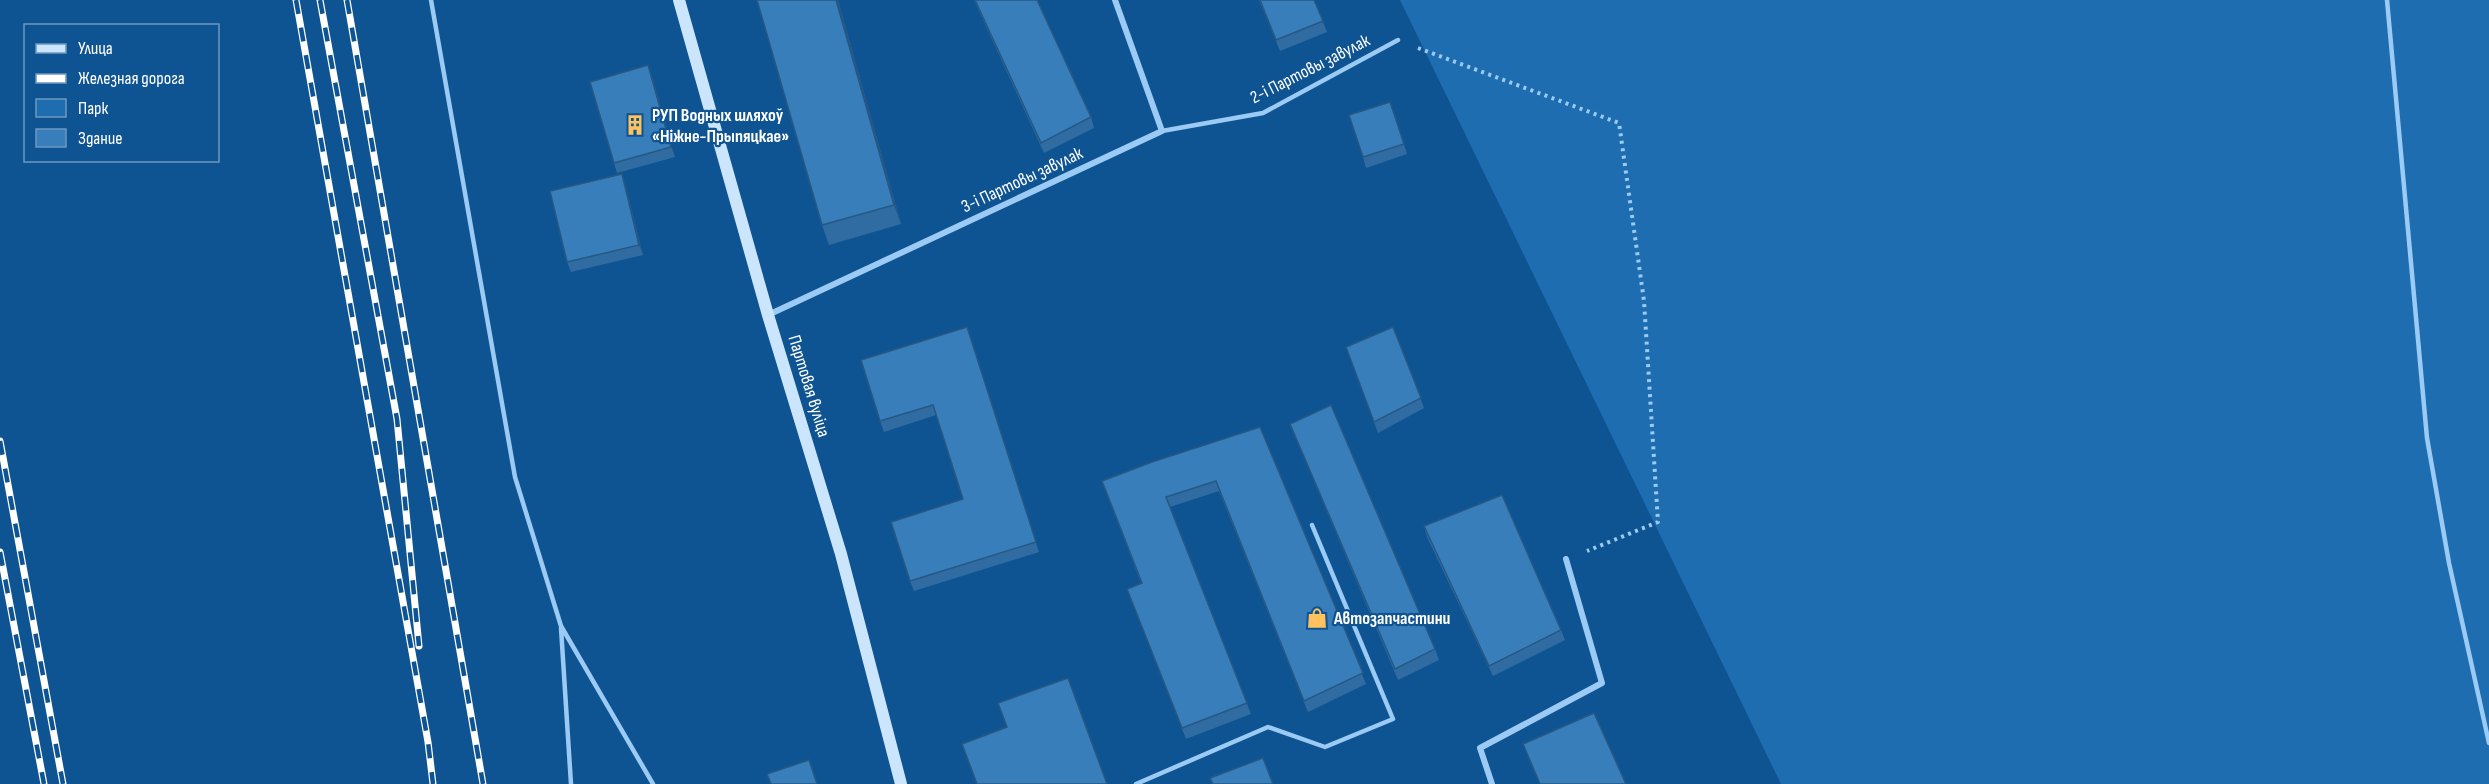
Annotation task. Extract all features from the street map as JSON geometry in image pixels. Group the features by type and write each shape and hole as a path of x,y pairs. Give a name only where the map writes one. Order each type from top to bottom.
{"street":[{"name":"Партовая вуліца","path":"679,0 768,315 841,554 901,784"},
{"path":"1115,0 1162,131"},
{"name":"3-і Партовы завулак","path":"768,315 1162,131"},
{"path":"1492,784 1480,748 1602,682 1566,560"}],"lane":[{"path":"431,0 515,477 561,626 653,784"},
{"path":"2387,0 2427,438 2449,563 2489,743"},
{"name":"2-і Партовы завулак","path":"1162,131 1263,113 1398,40"},
{"path":"1136,784 1268,727 1325,747 1393,719 1312,525"},
{"path":"561,626 571,784"}],"path":[{"path":"1398,40 1619,123 1644,301 1658,522 1566,560"}],"green space":[{"path":"1400,0 2489,0 2489,784 1781,784"}],"building":[{"path":"757,0 836,0 894,205 822,225"},
{"path":"975,0 1037,0 1091,117 1041,143"},
{"path":"1260,0 1314,0 1323,21 1276,40"},
{"name":"РУП Водных шляхоў «Ніжне-Прыпяцкае»","path":"648,65 671,147 614,163 590,82"},
{"path":"1390,102 1404,144 1363,157 1349,115"},
{"path":"622,174 639,245 567,262 550,191"},
{"path":"967,327 1036,542 910,581 891,522 963,499 933,405 880,421 861,360"},
{"path":"1393,327 1421,398 1374,422 1346,347"},
{"path":"1331,405 1435,649 1395,669 1290,424"},
{"path":"1260,427 1363,673 1304,701 1216,481 1166,497 1247,703 1182,728 1127,589 1142,583 1102,481 1152,462"},
{"path":"1502,495 1561,630 1489,666 1424,526"},
{"path":"1068,678 1107,784 977,784 962,744 1007,727 998,703"},
{"path":"1594,713 1626,784 1540,784 1523,744"},
{"path":"1263,758 1273,784 1213,784 1210,778"},
{"path":"809,760 817,784 771,784 767,774"}],"railway":[{"path":"296,0 428,742 433,784"},
{"path":"320,0 397,419 419,646"},
{"path":"347,0 483,784"},
{"path":"0,441 63,784"},
{"path":"0,552 44,784"}],"place":[{"name":"РУП Водных шляхоў «Ніжне-Прыпяцкае»","path":"635,125"},
{"name":"Автозапчастини","path":"1317,618"}]}
